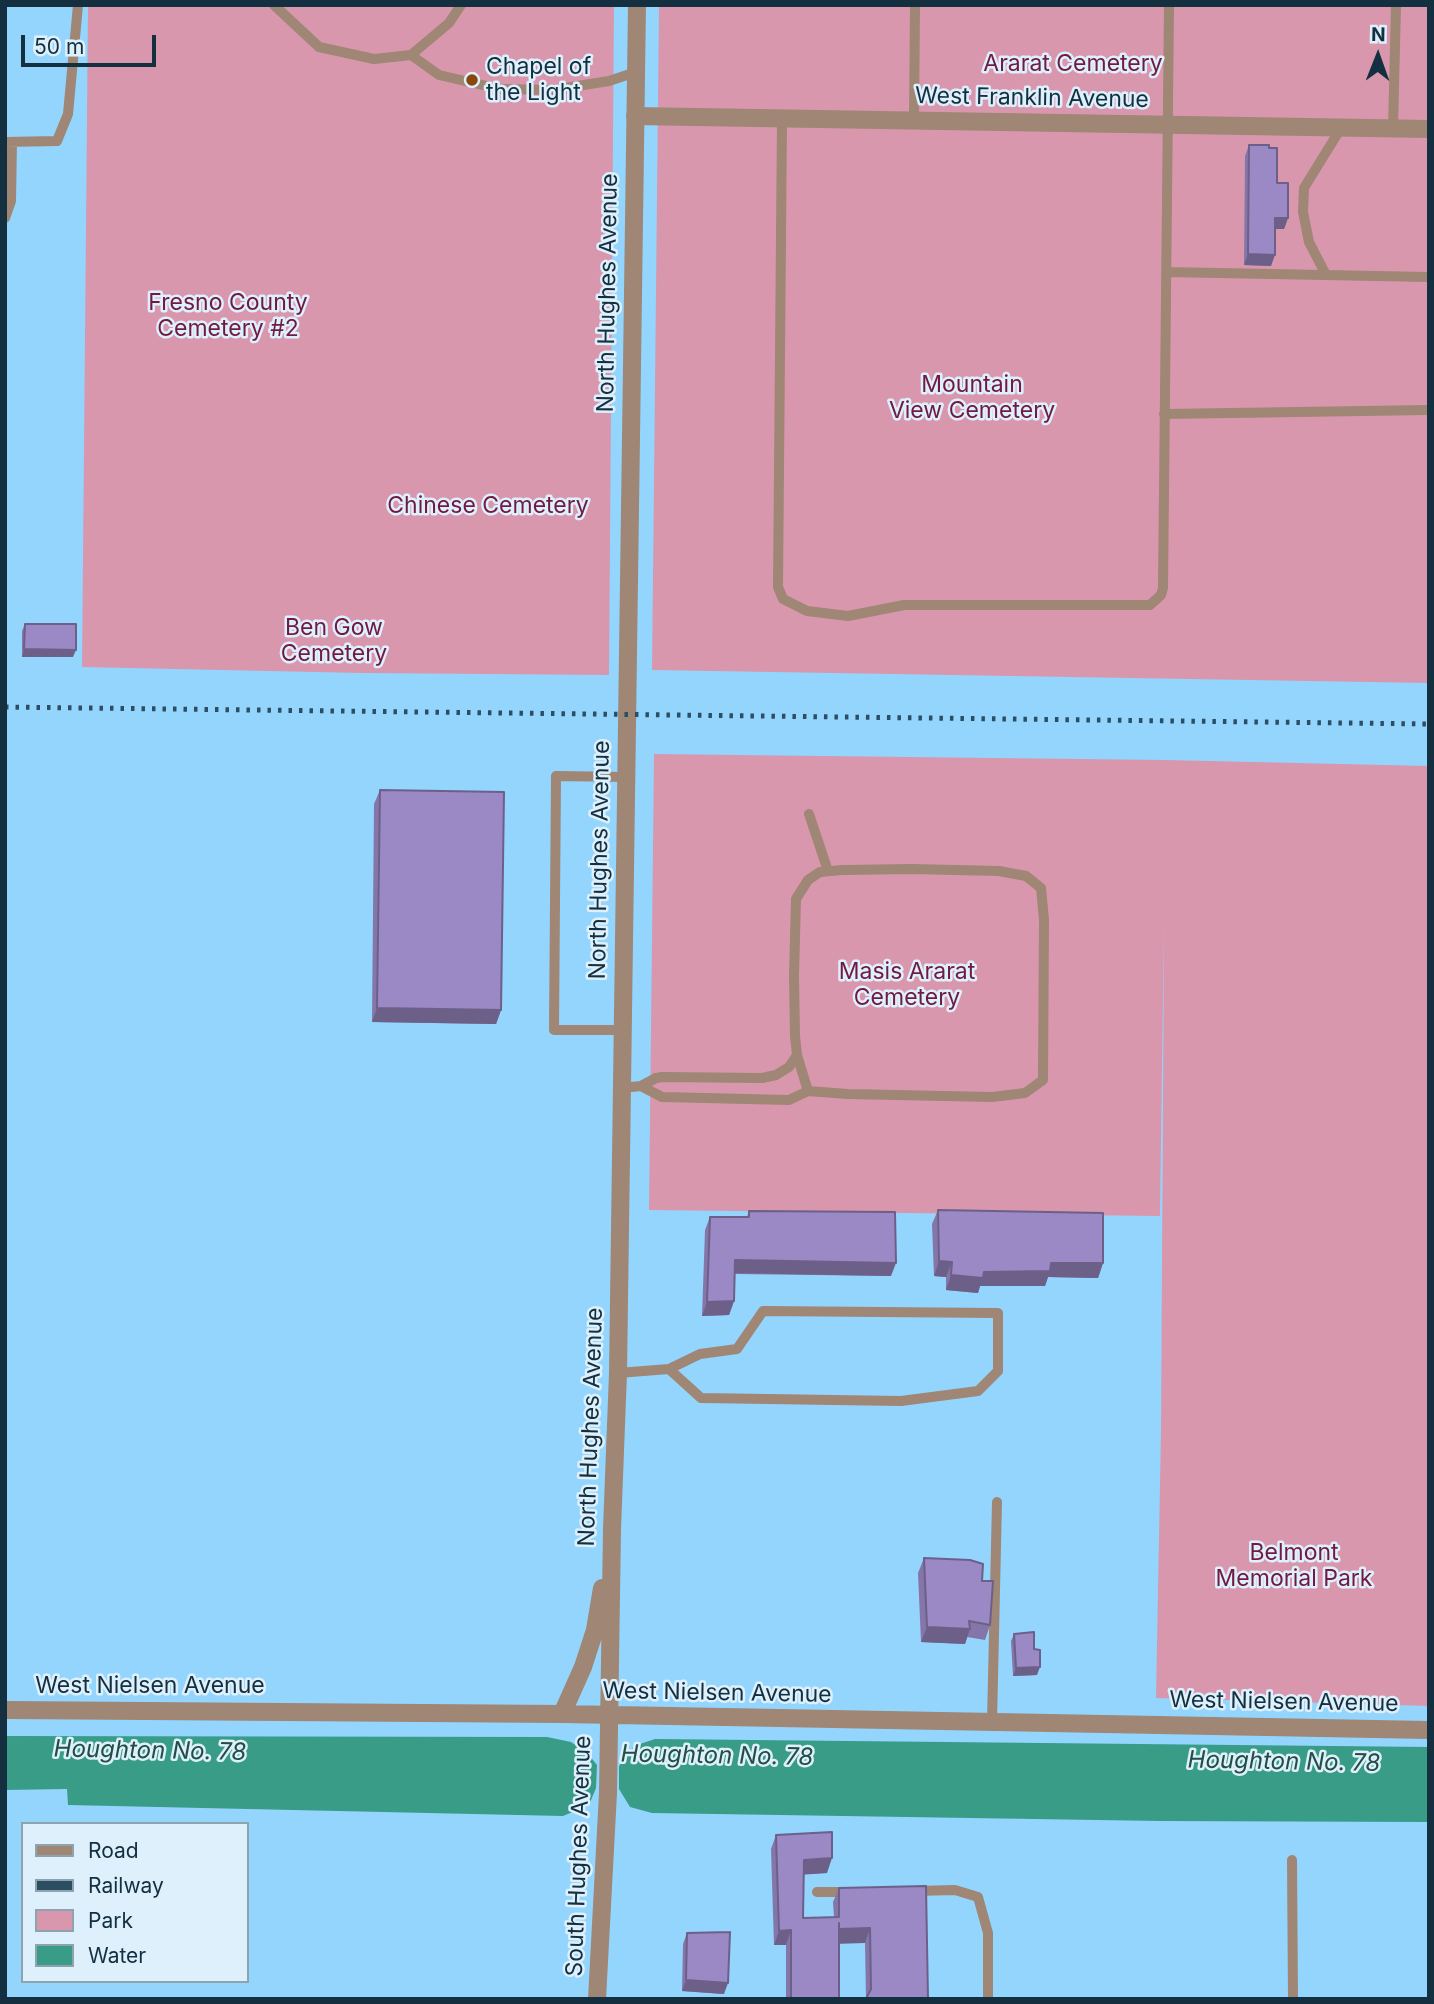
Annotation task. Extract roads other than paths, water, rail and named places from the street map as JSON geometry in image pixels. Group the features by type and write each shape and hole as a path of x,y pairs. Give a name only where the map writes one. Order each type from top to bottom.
{"street":[{"name":"North Hughes Avenue","path":"609,1715 618,1373 637,5"},
{"name":"West Franklin Avenue","path":"635,117 1429,129"},
{"path":"562,1714 583,1667 595,1630 612,1529"},
{"name":"West Nielsen Avenue","path":"5,1710 562,1714 1429,1730"},
{"name":"South Hughes Avenue","path":"597,1999 608,1793 609,1715"}],"lane":[{"path":"5,218 11,201 9,142 57,141 68,114 78,5"},
{"path":"274,5 319,47 374,59 411,55 449,23 461,5"},
{"path":"914,121 915,5"},
{"path":"782,119 778,587 783,599 807,611 849,616 904,605 1150,605 1157,601 1163,588 1169,5"},
{"path":"1393,129 1396,5"},
{"path":"411,55 439,75 500,89 552,90 609,81 636,72"},
{"path":"1326,275 1309,242 1303,212 1304,188 1341,128"},
{"path":"1166,272 1429,277"},
{"path":"1164,414 1429,410"},
{"path":"623,1030 554,1030 556,776 626,777"},
{"path":"809,814 828,872"},
{"path":"641,1086 662,1097 789,1100 808,1091 992,1097 1025,1093 1043,1080 1044,920 1041,888 1026,876 999,872 912,869 820,872 808,880 796,899 794,1037 808,1091"},
{"path":"622,1088 641,1086 656,1077 762,1078 776,1075 789,1067 797,1055"},
{"path":"618,1373 669,1369 700,1354 737,1349 763,1311 998,1313 998,1371 978,1391 901,1401 701,1398 669,1369"},
{"path":"992,1722 997,1502"},
{"path":"1292,1860 1293,1999"},
{"path":"900,1891 955,1890 978,1897 988,1933 988,1999"},
{"path":"817,1892 858,1892"}],"water":[{"name":"Houghton No. 78","path":"5,1736 547,1737 571,1742 588,1754 597,1765 596,1788 589,1805 563,1816 68,1805 67,1789 5,1790"},
{"name":"Houghton No. 78","path":"655,1739 1429,1747 1429,1822 1161,1821 652,1813 630,1807 619,1789 619,1766 634,1746"}],"railway":[{"path":"5,707 1429,724"}],"place":[{"name":"Chapel of the Light","path":"472,80"}],"park label":[{"name":"Ararat Cemetery","path":"1073,64"},
{"name":"Fresno County Cemetery #2","path":"228,316"},
{"name":"Mountain View Cemetery","path":"972,398"},
{"name":"Chinese Cemetery","path":"488,506"},
{"name":"Ben Gow Cemetery","path":"334,641"},
{"name":"Masis Ararat Cemetery","path":"907,985"},
{"name":"Belmont Memorial Park","path":"1294,1566"}]}
